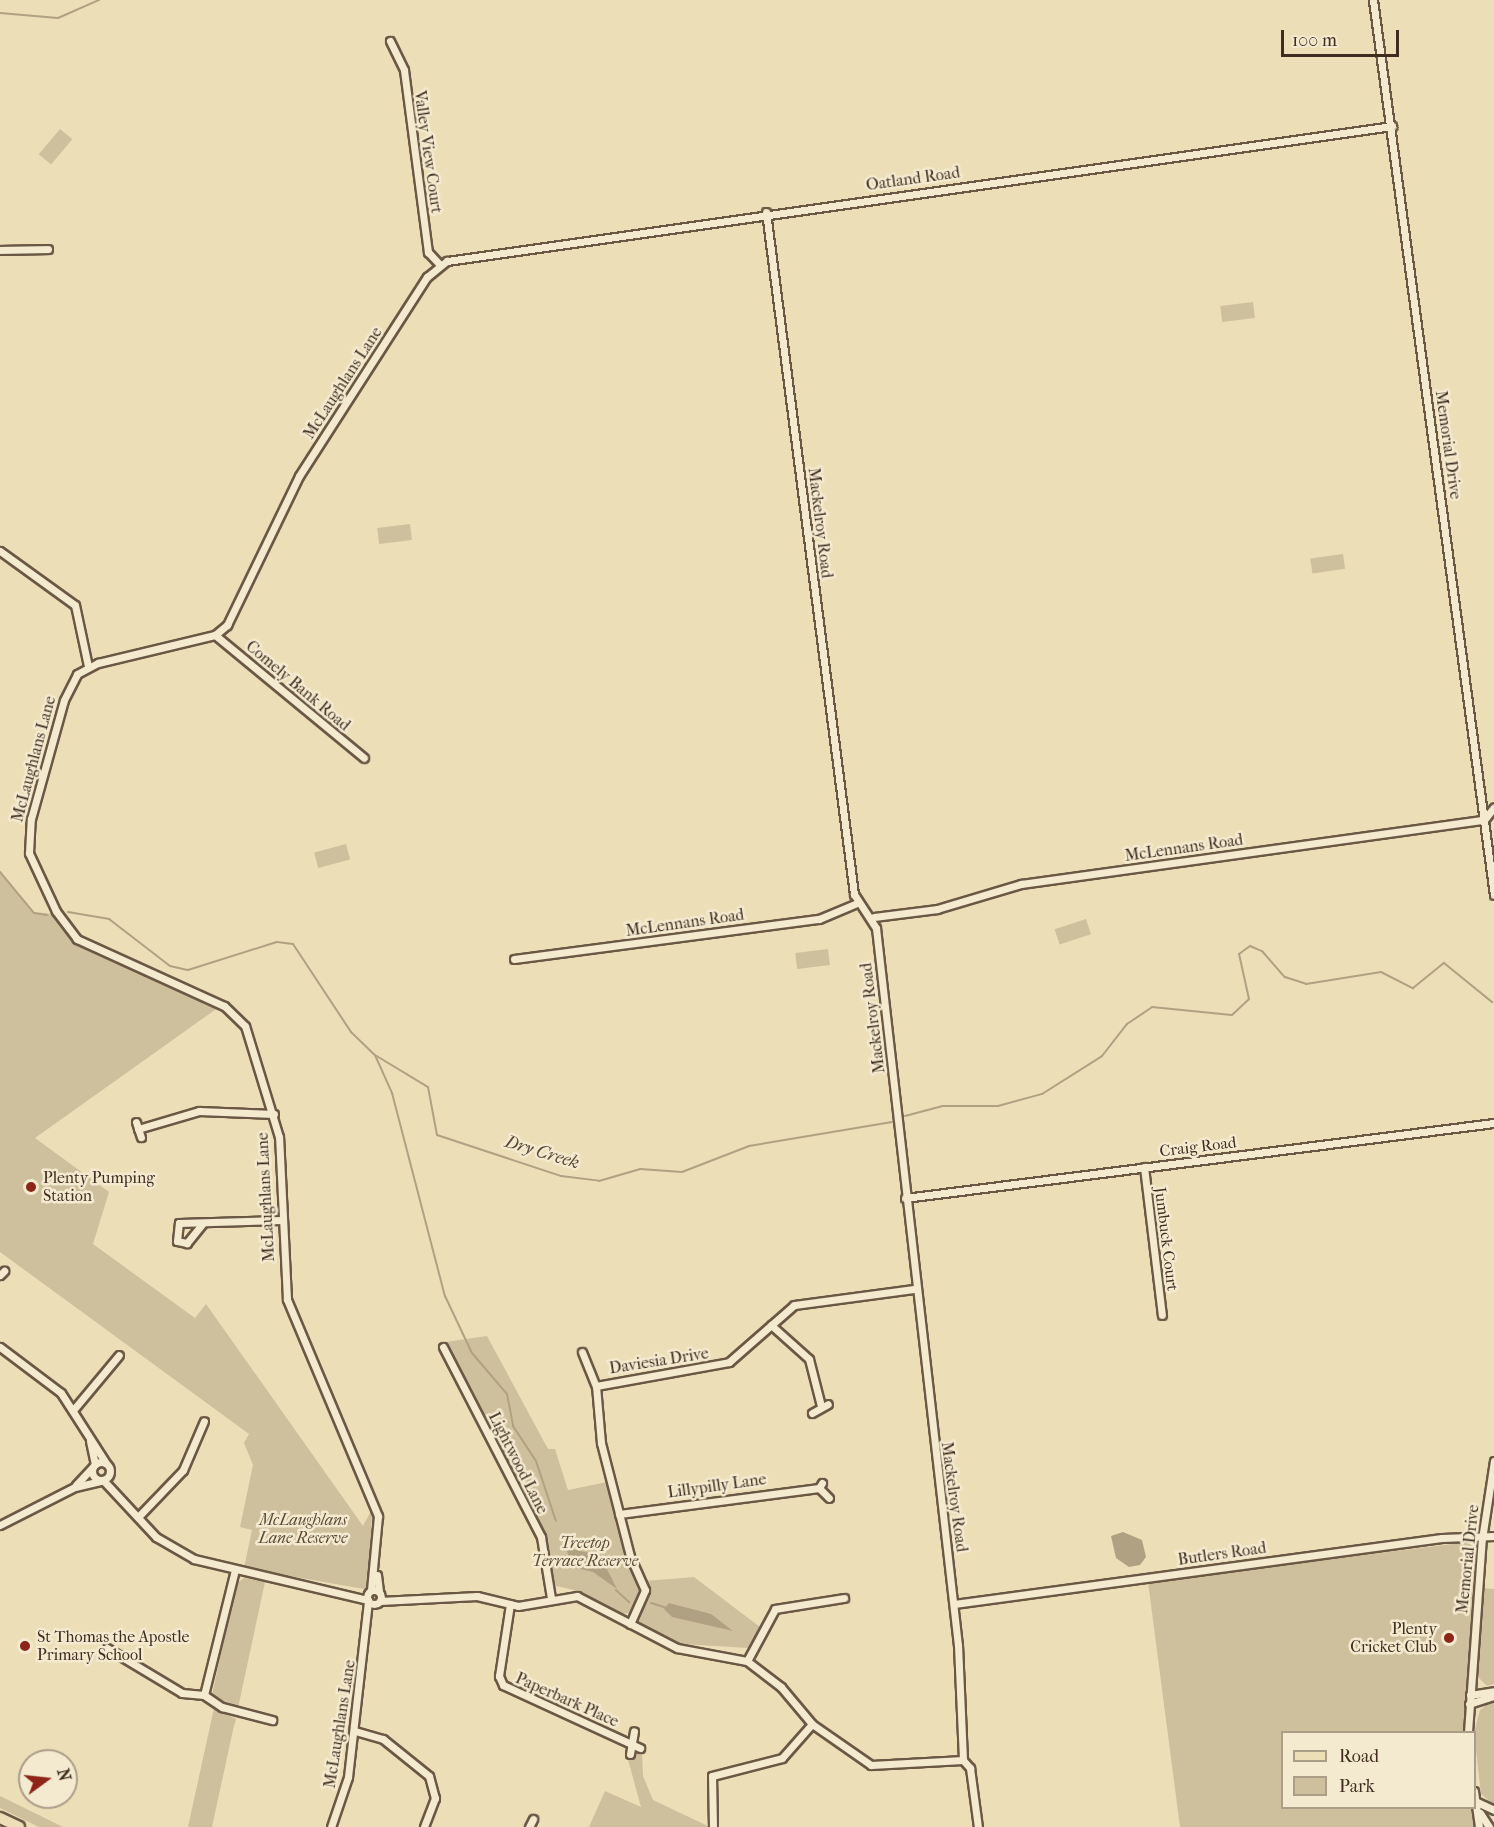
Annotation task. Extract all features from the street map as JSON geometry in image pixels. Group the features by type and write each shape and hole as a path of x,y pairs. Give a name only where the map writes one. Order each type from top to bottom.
{"main road":[{"path":"0,1818 19,1827"}],"street":[{"name":"Memorial Drive","path":"1373,0 1392,126 1494,895"},
{"name":"Valley View Court","path":"390,42 404,70 428,252 439,264"},
{"name":"Oatland Road","path":"439,264 477,253 1392,126"},
{"name":"Mackelroy Road","path":"766,212 857,903"},
{"path":"0,250 48,249"},
{"name":"McLaughlans Lane","path":"215,635 233,616 299,476 439,264"},
{"path":"0,551 75,605 88,666 215,635"},
{"name":"Comely Bank Road","path":"215,635 364,758"},
{"name":"McLaughlans Lane","path":"88,666 64,700 28,830 32,862 64,924 77,939 237,1015 249,1037 274,1114 287,1299 376,1512 377,1595 368,1624"},
{"path":"1484,820 1494,807"},
{"name":"McLennans Road","path":"874,917 937,909 1021,884 1484,820"},
{"path":"857,903 874,917"},
{"name":"McLennans Road","path":"514,959 819,919 857,903"},
{"name":"Mackelroy Road","path":"874,917 914,1289 954,1604 963,1760 970,1768 978,1827"},
{"path":"138,1129 199,1112 274,1114"},
{"name":"Craig Road","path":"905,1198 1494,1123"},
{"name":"Jumbuck Court","path":"1143,1167 1162,1315"},
{"path":"203,1223 281,1220"},
{"name":"Daviesia Drive","path":"630,1624 645,1590 619,1514 601,1443 596,1386 719,1365 747,1350 794,1305 914,1289"},
{"path":"771,1325 809,1359 824,1405 812,1413"},
{"path":"0,1347 74,1409 106,1463 124,1500"},
{"name":"Lightwood Lane","path":"443,1347 541,1537 552,1598"},
{"path":"582,1352 596,1386"},
{"path":"74,1409 119,1356"},
{"path":"138,1517 183,1470 204,1421"},
{"path":"86,1429 94,1466 93,1475 102,1480 124,1500 138,1517 181,1553 235,1570 334,1591 368,1601 377,1595"},
{"name":"Memorial Drive","path":"1468,1731 1482,1539 1494,1461"},
{"path":"75,1486 94,1466 106,1463"},
{"path":"0,1525 75,1486 102,1480 110,1471"},
{"name":"Lillypilly Lane","path":"619,1514 821,1485 829,1498"},
{"name":"Butlers Road","path":"954,1604 1442,1538 1482,1539 1494,1536"},
{"path":"204,1695 235,1570"},
{"path":"334,1591 422,1602 477,1596 510,1604 577,1596 677,1648 747,1661 781,1687 812,1724 877,1768 963,1760"},
{"name":"McLaughlans Lane","path":"331,1827 346,1786 368,1624 368,1601 377,1595"},
{"path":"747,1661 775,1610 845,1597"},
{"name":"Paperbark Place","path":"510,1604 503,1685 640,1748"},
{"path":"107,1648 175,1689 204,1695 222,1707 272,1720"},
{"path":"1470,1695 1494,1690"},
{"path":"1469,1704 1494,1696"},
{"path":"713,1827 711,1776 782,1758 812,1724"},
{"path":"355,1731 383,1739 429,1776 435,1798 424,1827"},
{"name":"Paperbark Place","path":"630,1754 630,1743 634,1731"},
{"path":"1476,1798 1480,1813 1489,1827"},
{"path":"1477,1802 1494,1810"},
{"path":"1479,1827 1480,1813"},
{"path":"529,1827 533,1819"}],"green space":[{"path":"60,129 72,139 51,165 39,154"},
{"path":"1253,302 1255,318 1222,322 1220,306"},
{"path":"410,524 412,540 379,544 377,528"},
{"path":"1343,554 1345,569 1312,573 1310,559"},
{"path":"346,844 350,859 318,868 314,853"},
{"name":"McLaughlans Lane Reserve","path":"0,872 34,912 54,914 76,942 219,1007 35,1138 109,1192 93,1244 195,1318 206,1304 363,1526 372,1509 369,1586 364,1589 244,1568 252,1530 240,1527 253,1465 244,1443 249,1434 0,1252"},
{"path":"1086,919 1091,934 1060,944 1055,929"},
{"path":"828,949 830,965 797,969 795,953"},
{"name":"Treetop Terrace Reserve","path":"487,1336 548,1449 555,1449 568,1490 607,1482 626,1556 641,1590 630,1613 620,1614 578,1591 552,1585 545,1543 445,1342"},
{"path":"1468,1542 1478,1552 1463,1731 1281,1731 1281,1809 1472,1809 1475,1827 1180,1827 1148,1582"},
{"path":"694,1577 760,1627 749,1648 681,1644 639,1622 649,1591 645,1581"},
{"path":"244,1578 265,1582 238,1708 212,1695 236,1584"},
{"path":"1483,1588 1494,1589 1494,1684 1487,1686 1476,1675"},
{"path":"1494,1699 1494,1805 1481,1794 1474,1731 1480,1710"},
{"path":"214,1708 236,1719 212,1827 188,1827"},
{"path":"642,1750 643,1776 653,1800 710,1827 589,1827 605,1791 641,1807 627,1756"},
{"path":"0,1796 18,1805 18,1809 26,1809 63,1827 39,1827 0,1808"}],"shaded area":[{"path":"1123,1532 1142,1540 1146,1557 1140,1565 1129,1567 1116,1558 1111,1536"},
{"path":"566,1548 600,1555 617,1589 593,1572 572,1567"},
{"path":"669,1603 711,1614 733,1631 672,1617 664,1609"}],"waterway":[{"path":"0,13 58,18 99,0"},
{"name":"Dry Creek","path":"0,872 34,913 47,915"},
{"name":"Dry Creek","path":"68,912 109,919 170,966 188,970 277,942 293,944 351,1032 375,1055 428,1087 437,1135 561,1176 599,1181 640,1169 682,1172 749,1146 892,1122"},
{"name":"Dry Creek","path":"905,1116 942,1106 998,1106 1042,1094 1102,1056 1127,1024 1152,1007 1232,1015 1249,999 1239,954 1250,946 1262,951 1285,977 1306,984 1381,972 1413,988 1444,963 1492,1002"},
{"name":"Dry Creek","path":"375,1055 392,1093 445,1296 472,1353 507,1394 513,1426 536,1461 556,1521"},
{"name":"Dry Creek","path":"563,1540 568,1549"},
{"name":"Dry Creek","path":"616,1590 629,1602"},
{"name":"Dry Creek","path":"651,1603 667,1608"}],"place":[{"name":"Plenty Pumping Station","path":"31,1187"},
{"name":"Plenty Cricket Club","path":"1449,1638"},
{"name":"St Thomas the Apostle Primary School","path":"25,1646"}]}
